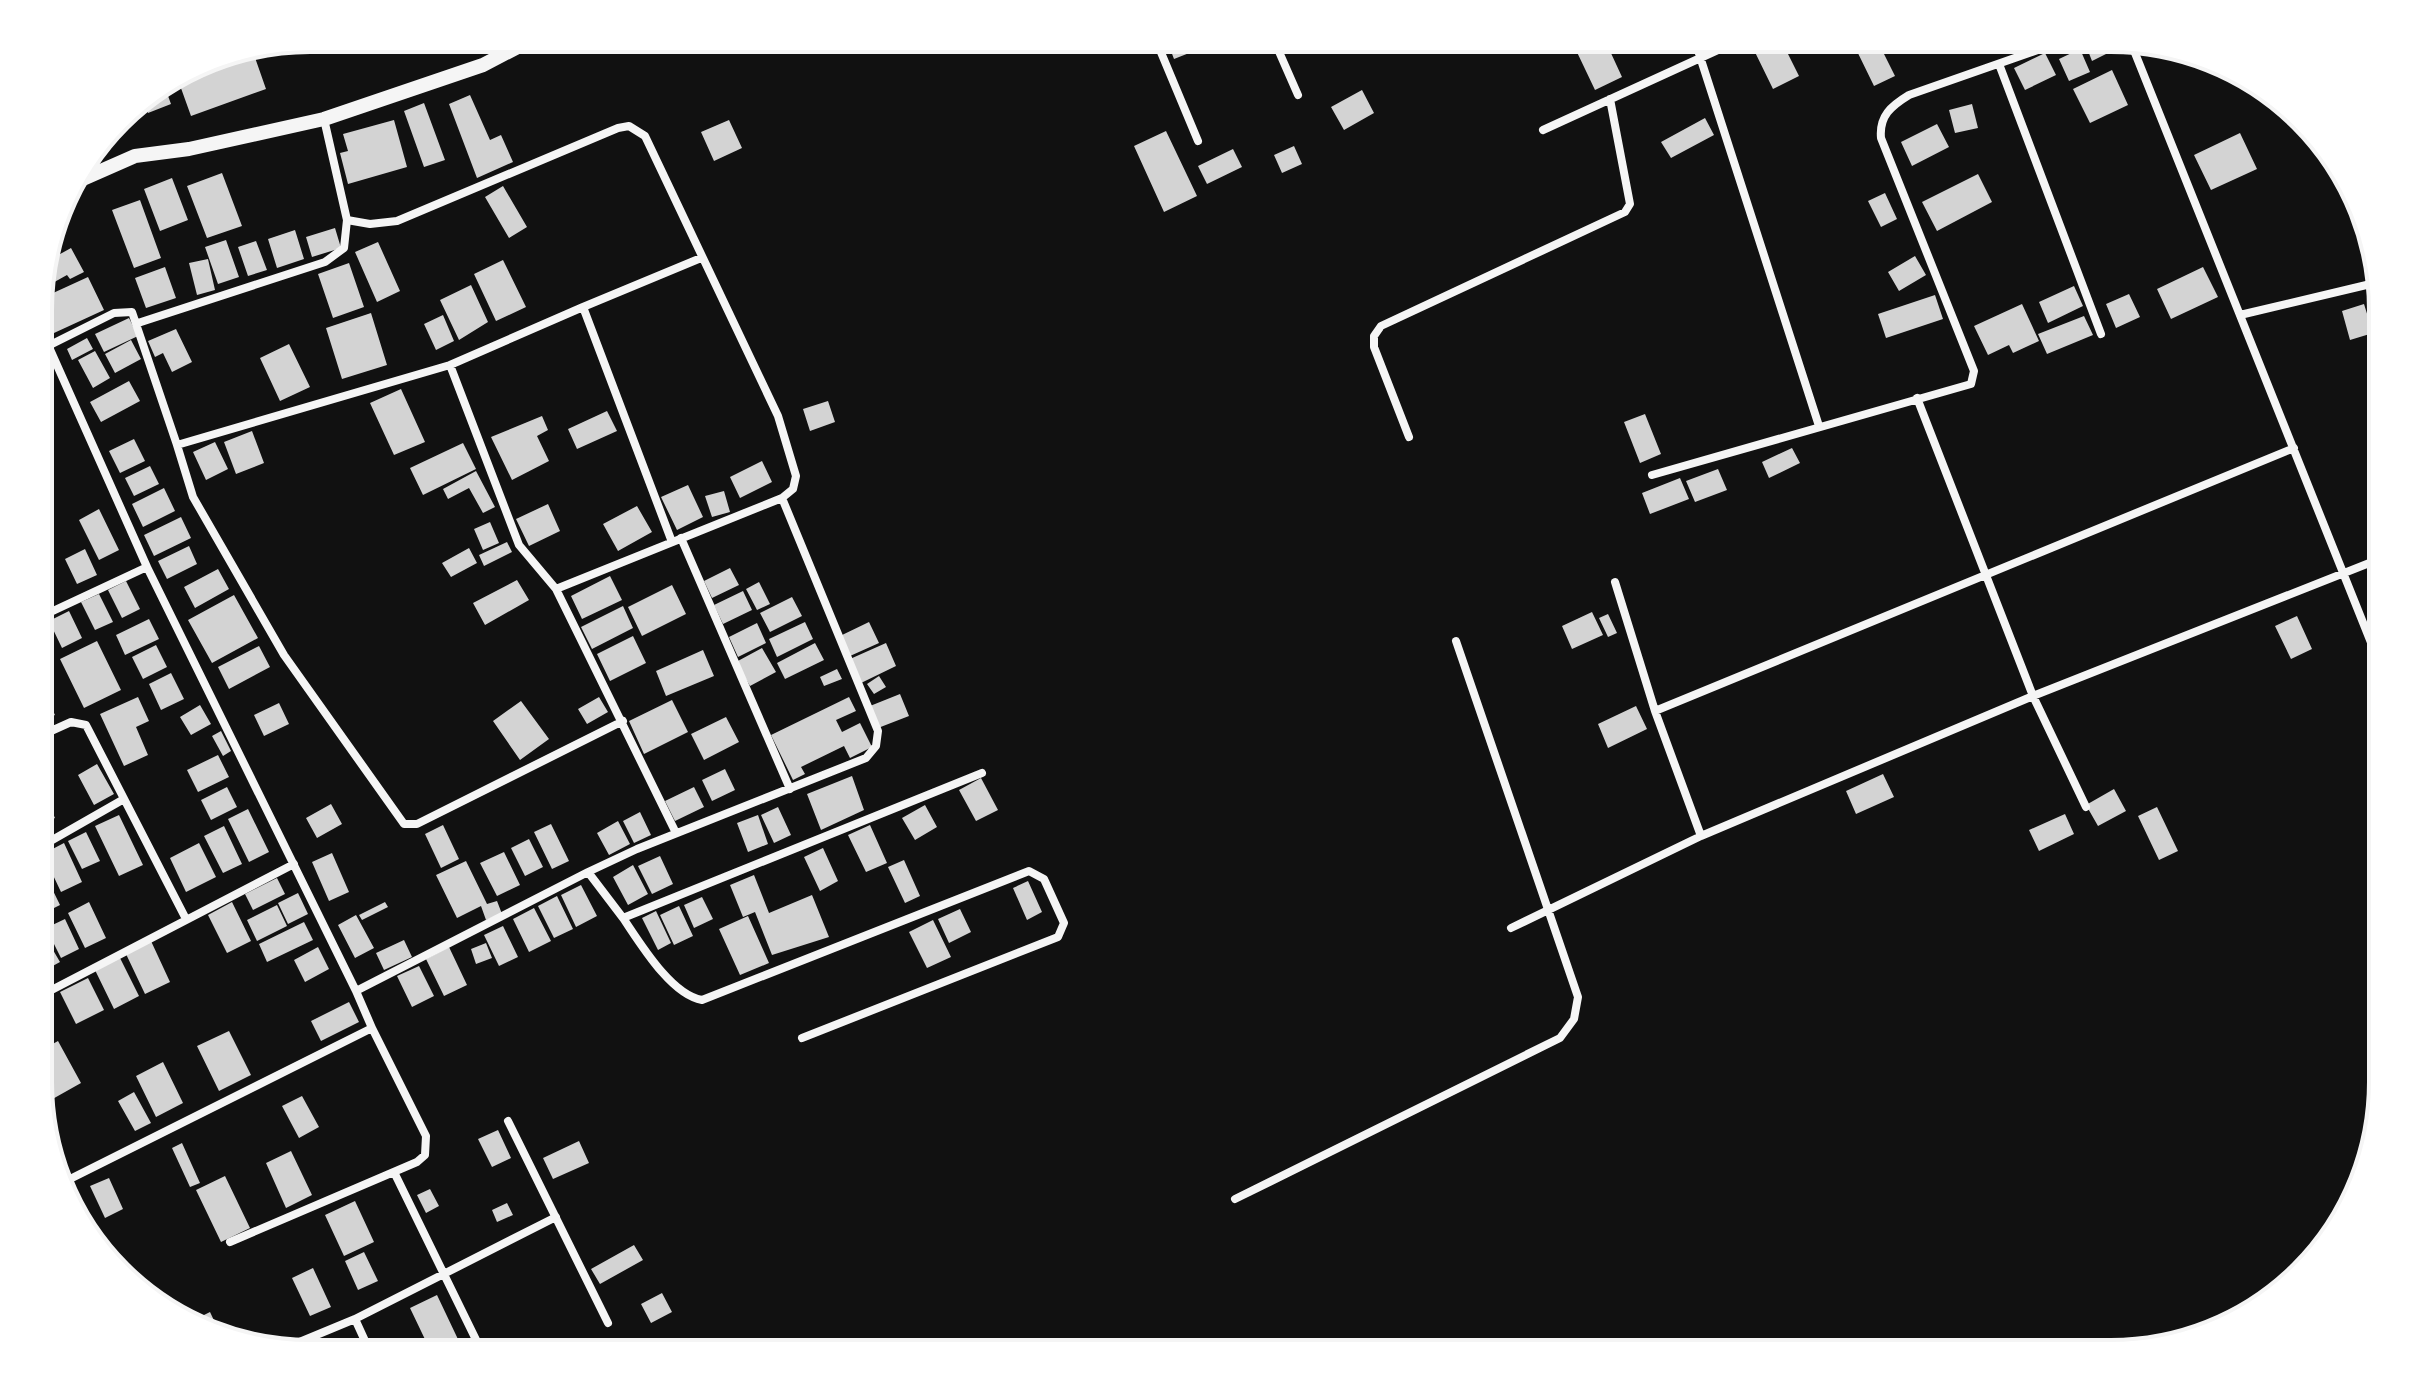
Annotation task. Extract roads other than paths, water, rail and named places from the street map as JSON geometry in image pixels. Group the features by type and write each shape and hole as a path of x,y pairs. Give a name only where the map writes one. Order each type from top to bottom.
{"main road":[{"path":"90,176 135,156 189,149 324,119 483,65 506,53"}],"street":[{"path":"1279,52 1298,95"},
{"path":"1698,52 1819,426"},
{"path":"1543,130 1711,52"},
{"path":"1652,475 1967,386 1974,371 1881,138 1880,126 1895,104 1909,95 2033,52"},
{"path":"1161,53 1198,141"},
{"path":"2135,53 2368,635"},
{"path":"1999,64 2101,334"},
{"path":"1409,437 1374,347 1374,336 1381,326 1625,212 1630,204 1610,99"},
{"path":"138,323 335,258 344,248 347,220 324,119"},
{"path":"347,220 370,224 397,221 629,126 645,136 778,416 796,476 793,489 782,498 556,589"},
{"path":"177,445 450,365 701,258"},
{"path":"2240,315 2367,285"},
{"path":"583,307 677,540 790,789"},
{"path":"52,344 114,313 132,312 193,497 284,655 399,821 417,824 623,721"},
{"path":"52,350 147,567 426,1136 425,1155 394,1172 230,1242"},
{"path":"450,365 519,545 556,589 676,833"},
{"path":"1917,398 2033,696 2086,807"},
{"path":"1655,711 2294,448"},
{"path":"356,991 588,872 676,833 866,758 876,746 878,731 782,498"},
{"path":"1511,928 1701,836 2033,696 2368,564"},
{"path":"52,611 147,567"},
{"path":"1615,582 1655,711 1701,836"},
{"path":"1235,1199 1560,1038 1574,1019 1578,997 1456,641"},
{"path":"52,731 71,722 86,725 186,919"},
{"path":"623,918 982,773"},
{"path":"52,840 124,799"},
{"path":"52,990 294,864"},
{"path":"588,872 651,959 688,996 702,1000 1029,871 1044,879 1064,923 1058,937 802,1038"},
{"path":"72,1178 372,1028"},
{"path":"508,1121 608,1323"},
{"path":"394,1172 476,1340"},
{"path":"305,1340 355,1319 556,1217"},
{"path":"355,1319 365,1340"}]}
